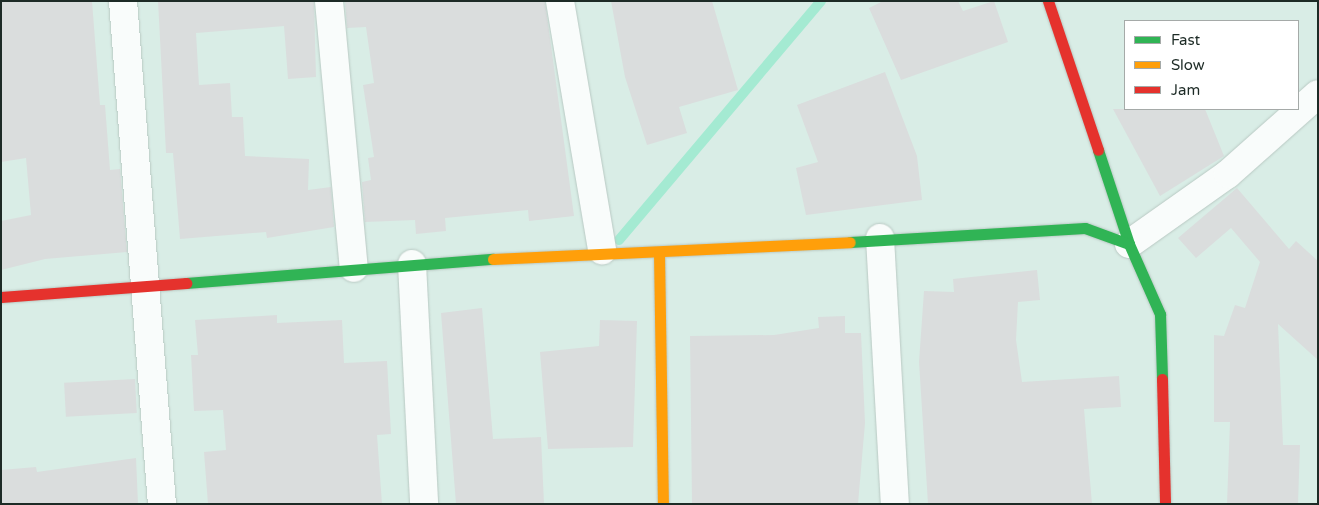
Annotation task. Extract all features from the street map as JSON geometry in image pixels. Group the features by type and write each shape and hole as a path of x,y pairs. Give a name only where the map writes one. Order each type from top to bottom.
{"street":[{"path":"123,1 147,283 162,504"},
{"path":"329,1 354,268"},
{"path":"560,1 602,250"},
{"path":"1048,1 1129,244 1160,314 1165,504"},
{"path":"1129,244 1228,174 1318,94"},
{"path":"1,298 147,283 602,250 659,253 880,238 1085,228 1129,244"},
{"path":"880,238 895,504"},
{"path":"659,253 663,504"},
{"path":"412,264 424,504"}],"building":[{"path":"1,1 92,1 100,105 105,105 110,170 120,169 127,252 45,259 1,270 1,221 31,215 26,158 1,162"},
{"path":"158,1 314,1 316,77 288,79 284,26 196,33 199,85 230,83 232,117 243,117 245,156 309,159 308,190 331,187 334,227 267,238 266,232 180,239 173,153 166,153"},
{"path":"345,1 545,1 574,216 529,221 528,210 445,218 446,231 416,234 415,220 365,222 362,182 371,180 368,158 374,157 363,85 374,83 366,27 347,28"},
{"path":"611,1 712,1 738,90 679,107 687,133 647,145 625,77"},
{"path":"883,1 958,1 963,11 994,1 1008,42 901,80 869,8"},
{"path":"885,72 917,156 922,200 806,215 796,168 818,162 797,105"},
{"path":"1113,109 1205,110 1224,156 1160,196"},
{"path":"1237,188 1289,249 1296,241 1318,261 1318,360 1278,324 1283,445 1300,445 1298,504 1227,504 1230,422 1214,422 1214,335 1224,336 1235,305 1245,308 1260,262 1231,228 1196,258 1178,238"},
{"path":"1037,270 1040,300 1018,302 1016,340 1022,382 1119,376 1121,407 1084,409 1092,504 928,504 919,362 924,291 954,292 953,279"},
{"path":"482,308 493,439 541,437 544,504 456,504 441,313"},
{"path":"277,315 277,323 342,320 344,363 387,361 391,434 377,435 382,504 208,504 204,452 226,450 223,410 194,411 191,355 198,355 195,320"},
{"path":"845,316 845,333 861,333 865,423 858,504 692,504 690,336 774,335 819,328 818,317"},
{"path":"600,320 637,321 633,447 548,449 540,352 599,346"},
{"path":"135,379 137,413 66,417 64,383"},
{"path":"136,458 138,504 1,504 1,470 36,467 37,472"}],"waterway":[{"path":"619,240 821,1"}],"traffic: fast":[{"path":"1098,150 1129,244 1160,314 1162,379"},
{"path":"850,242 1085,228 1129,244"},
{"path":"186,283 493,259"}],"traffic: slow":[{"path":"493,259 850,242"},
{"path":"659,253 663,504"}],"traffic: jam":[{"path":"1048,1 1098,150"},
{"path":"1,297 186,283"},
{"path":"1162,379 1165,504"}]}
